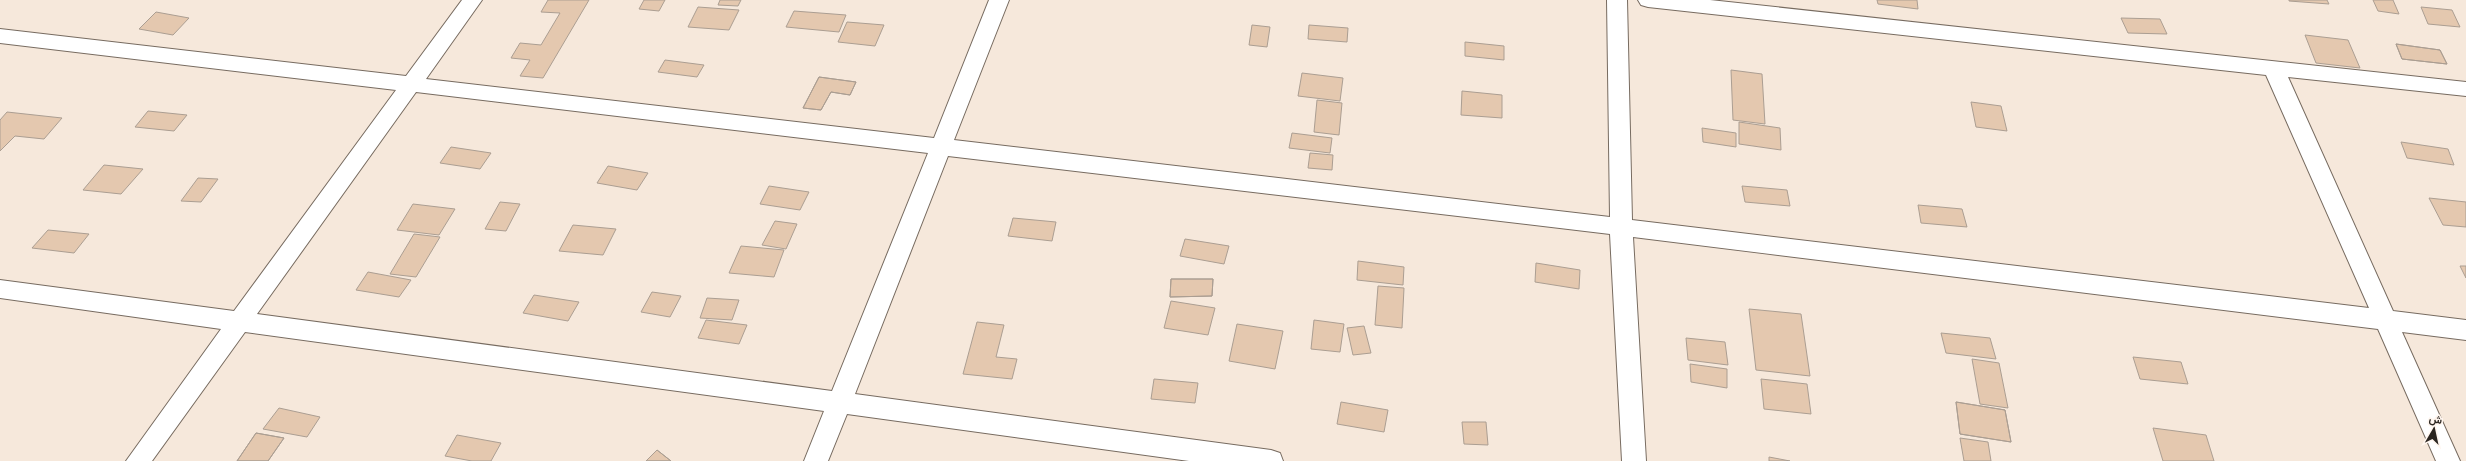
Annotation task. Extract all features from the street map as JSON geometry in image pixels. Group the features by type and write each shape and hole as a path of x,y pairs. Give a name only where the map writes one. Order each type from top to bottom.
{"street":[{"path":"138,461 472,0"},
{"path":"816,461 999,0"},
{"path":"1617,0 1621,227 1634,461"},
{"path":"1648,0 2466,89"},
{"path":"0,36 412,83 1621,227 2466,330"},
{"path":"2274,69 2448,461"},
{"path":"0,289 1271,461"}],"building":[{"path":"548,0 589,0 543,78 520,76 530,60 511,58 520,43 541,45 560,13 541,12"},
{"path":"644,0 665,0 659,11 639,9"},
{"path":"720,0 741,0 738,6 718,5"},
{"path":"1877,0 1917,0 1918,9 1878,4"},
{"path":"2327,0 2329,4 2289,1"},
{"path":"2373,0 2393,0 2399,14 2378,11"},
{"path":"698,7 739,10 729,30 688,27"},
{"path":"2421,7 2452,10 2460,27 2428,24"},
{"path":"794,11 846,15 839,32 786,27"},
{"path":"156,12 189,18 173,35 139,29"},
{"path":"2121,18 2160,19 2167,34 2128,33"},
{"path":"847,22 884,25 875,46 838,42"},
{"path":"1252,25 1270,27 1267,47 1249,45"},
{"path":"1309,25 1348,28 1347,42 1308,39"},
{"path":"2305,35 2348,40 2360,68 2316,63"},
{"path":"1465,42 1504,46 1504,60 1465,56"},
{"path":"2396,44 2440,50 2447,64 2402,59"},
{"path":"2396,44 2440,50 2447,64 2402,59"},
{"path":"665,60 704,65 697,77 658,72"},
{"path":"1731,70 1762,74 1765,124 1733,120"},
{"path":"1302,73 1343,78 1340,101 1298,96"},
{"path":"819,77 856,82 850,95 831,92 821,110 803,108"},
{"path":"819,77 856,82 850,95 831,92 821,110 803,108"},
{"path":"1462,91 1502,95 1502,118 1461,115"},
{"path":"1317,100 1342,103 1339,135 1314,132"},
{"path":"1971,102 2001,106 2007,131 1976,127"},
{"path":"148,111 187,115 174,131 135,127"},
{"path":"7,112 62,118 44,139 15,136 0,151 0,120"},
{"path":"1739,122 1780,128 1781,150 1739,144"},
{"path":"1702,128 1736,133 1736,147 1703,142"},
{"path":"1292,133 1332,138 1330,153 1289,148"},
{"path":"2401,142 2448,149 2454,165 2407,158"},
{"path":"451,147 491,153 480,169 440,163"},
{"path":"1310,153 1333,155 1332,170 1308,168"},
{"path":"104,165 143,169 121,194 83,190"},
{"path":"608,166 648,173 637,190 597,183"},
{"path":"198,178 218,179 201,202 181,201"},
{"path":"769,186 809,192 800,210 760,204"},
{"path":"1742,186 1787,190 1790,206 1745,202"},
{"path":"2429,198 2466,202 2466,227 2443,225"},
{"path":"500,202 520,204 506,231 485,229"},
{"path":"413,204 455,209 439,235 397,230"},
{"path":"1918,205 1962,209 1967,227 1921,223"},
{"path":"1013,218 1056,222 1052,241 1008,236"},
{"path":"775,221 797,224 786,249 762,245"},
{"path":"573,225 616,229 603,255 559,251"},
{"path":"48,230 89,234 74,253 32,248"},
{"path":"414,234 440,237 416,277 390,274"},
{"path":"1185,239 1229,246 1224,264 1180,256"},
{"path":"741,246 784,250 774,277 729,273"},
{"path":"1358,261 1404,267 1403,285 1357,280"},
{"path":"1536,263 1580,270 1579,289 1535,282"},
{"path":"2460,266 2466,266 2466,278"},
{"path":"368,272 411,280 399,297 356,290"},
{"path":"1171,279 1213,279 1212,296 1170,297"},
{"path":"1171,279 1213,279 1212,296 1170,297"},
{"path":"1378,286 1404,288 1402,328 1375,325"},
{"path":"652,292 681,296 670,317 641,312"},
{"path":"534,295 579,302 568,321 523,313"},
{"path":"707,298 739,300 732,320 700,318"},
{"path":"1171,301 1215,308 1208,335 1164,328"},
{"path":"1749,309 1801,314 1810,376 1756,370"},
{"path":"706,320 747,325 739,344 698,338"},
{"path":"1314,320 1344,324 1340,352 1311,349"},
{"path":"977,322 1004,325 996,357 1017,359 1012,379 963,374"},
{"path":"1237,324 1283,331 1275,369 1229,361"},
{"path":"1364,326 1371,353 1353,355 1347,328"},
{"path":"1941,333 1990,338 1996,359 1946,353"},
{"path":"1686,338 1725,342 1728,365 1688,360"},
{"path":"2133,357 2181,362 2188,384 2140,379"},
{"path":"1972,359 1999,363 2008,408 1980,404"},
{"path":"1690,364 1727,369 1727,388 1691,382"},
{"path":"1154,379 1198,383 1195,403 1151,399"},
{"path":"1761,379 1807,384 1811,414 1764,409"},
{"path":"1341,402 1388,410 1384,432 1337,424"},
{"path":"1956,402 2005,410 2011,442 1960,434"},
{"path":"1956,402 2005,410 2011,442 1960,434"},
{"path":"279,408 320,417 307,437 263,429"},
{"path":"1462,422 1486,422 1488,445 1464,444"},
{"path":"2153,428 2206,435 2214,461 2163,461"},
{"path":"256,433 284,438 268,461 237,461"},
{"path":"256,433 284,438 268,461 237,461"},
{"path":"457,435 501,443 491,461 472,461 445,456"},
{"path":"1960,438 1988,442 1991,461 1964,461"},
{"path":"657,450 671,461 646,461"},
{"path":"657,450 671,461 646,461"},
{"path":"1769,457 1790,461 1769,461"}]}
